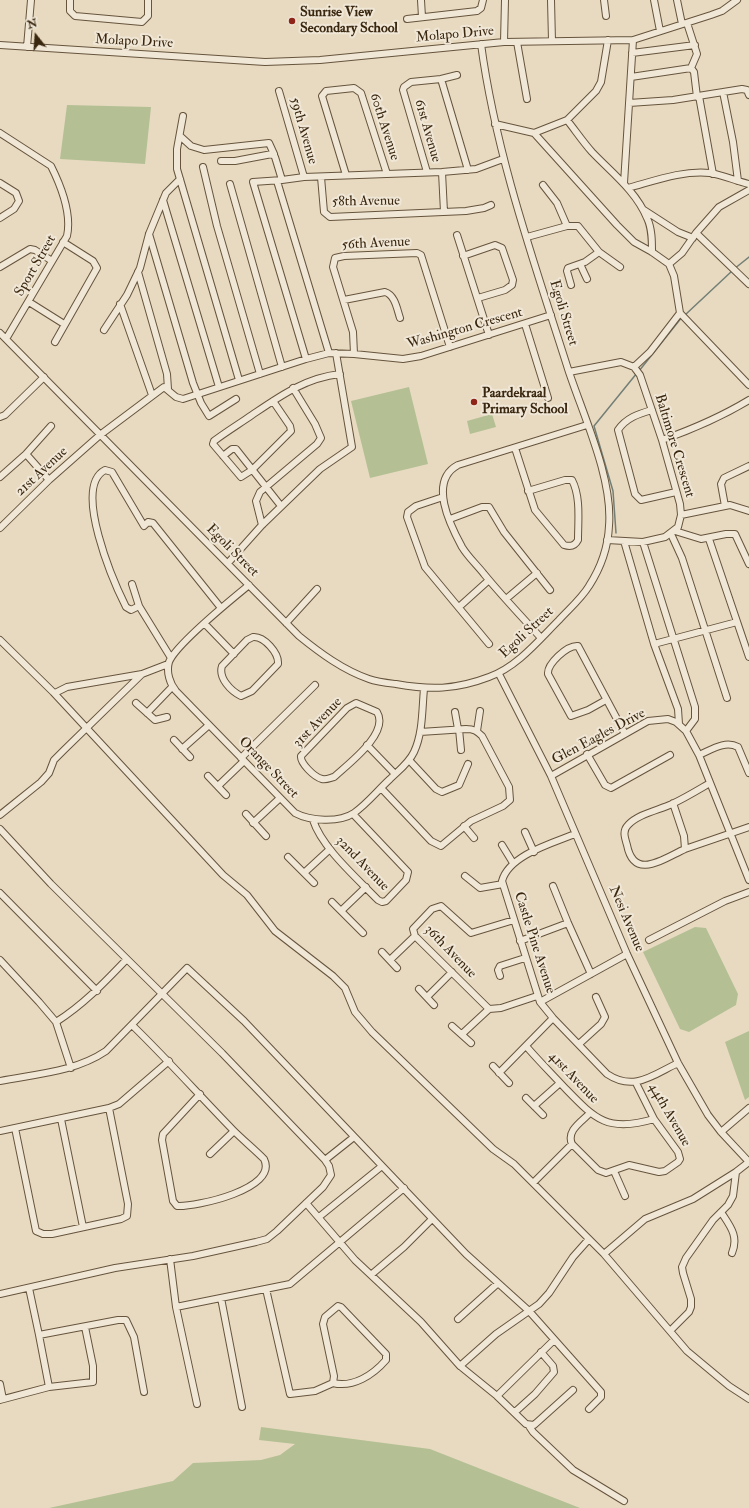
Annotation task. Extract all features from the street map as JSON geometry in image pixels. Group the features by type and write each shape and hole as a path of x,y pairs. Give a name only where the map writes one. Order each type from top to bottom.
{"street":[{"path":"27,47 30,0"},
{"path":"70,0 70,11 75,16 142,22 148,16 148,0"},
{"path":"421,0 422,17"},
{"path":"407,19 477,11 481,8 483,0"},
{"path":"504,42 505,0"},
{"path":"551,0 552,41"},
{"path":"604,0 606,16"},
{"path":"654,0 660,31"},
{"path":"677,0 685,24 695,45 697,54 691,68"},
{"name":"Molapo Drive","path":"0,45 265,62 320,60 504,42 633,40 722,11 737,0"},
{"path":"494,124 534,133 567,120 591,98 601,82 608,40"},
{"path":"626,185 633,40"},
{"path":"517,42 527,99"},
{"name":"Egoli Street","path":"0,333 143,480 228,563 286,623 311,646 351,671 370,680 424,689 459,686 499,674 528,651 579,600 590,586 602,560 608,540 610,513 604,477 569,372 503,159 494,124 481,44"},
{"path":"632,53 695,45"},
{"path":"631,77 691,68"},
{"path":"691,68 694,72 713,174"},
{"name":"61st Avenue","path":"427,172 403,90 405,85 411,82 441,79 457,75"},
{"name":"61st Avenue","path":"441,79 468,170"},
{"name":"60th Avenue","path":"346,175 322,96 326,91 354,88 361,93 386,174"},
{"path":"629,103 698,97 745,89 749,95"},
{"name":"59th Avenue","path":"279,91 304,177"},
{"path":"723,92 733,142 738,182"},
{"path":"183,116 176,160 180,179 239,380"},
{"path":"567,120 591,151 626,185 648,218 652,252"},
{"path":"534,133 634,242 669,264 674,276 682,315 749,385"},
{"name":"Sport Street","path":"0,134 51,166 60,190 69,223 67,236 6,339"},
{"path":"180,136 192,146 204,150 269,143 274,154 279,181 329,353"},
{"path":"221,161 235,161 270,153 274,154"},
{"path":"306,358 252,182 290,180 304,177 468,170 503,159"},
{"path":"203,167 206,184 260,374"},
{"path":"442,172 444,212"},
{"path":"626,185 689,174 713,174 749,184"},
{"name":"58th Avenue","path":"321,177 324,212 330,217 466,212 491,205"},
{"path":"104,330 138,272 144,256 149,234 168,190 180,179"},
{"path":"0,183 16,193 19,201 14,209 0,218"},
{"path":"230,184 282,367"},
{"path":"543,185 557,203 567,226"},
{"path":"669,264 682,253 719,207 749,190"},
{"path":"163,200 219,387"},
{"path":"642,210 678,232 695,235 749,284"},
{"path":"527,237 567,226 580,227 599,252 620,268"},
{"path":"149,234 197,394 209,416 236,399"},
{"path":"457,235 489,335"},
{"path":"55,342 97,268 93,261 63,242"},
{"path":"463,256 495,245 502,248 513,280 512,285 505,290 478,298"},
{"path":"0,267 30,249 35,250 52,261"},
{"path":"571,285 567,271 568,268 580,264 599,252"},
{"name":"56th Avenue","path":"354,354 353,332 333,267 335,258 344,256 417,253 422,259 450,347"},
{"path":"580,264 586,279"},
{"path":"138,272 167,374 168,389"},
{"path":"344,300 385,292 388,293 395,301 400,318"},
{"path":"29,302 64,324"},
{"path":"120,304 152,395"},
{"name":"Washington Crescent","path":"168,389 179,399 187,398 306,358 329,353 408,359 551,315"},
{"path":"569,372 613,362 626,363 635,368 682,315"},
{"path":"525,324 548,398"},
{"path":"228,563 262,525 320,469 352,447 336,353"},
{"name":"Baltimore Crescent","path":"635,368 640,375 662,440 680,504 680,521 673,533"},
{"path":"273,401 290,426 290,431 252,470 241,477 213,444 214,441 273,401 293,388 311,380 340,374"},
{"path":"0,417 5,415 44,377"},
{"name":"21st Avenue","path":"0,528 49,480 100,435 162,388 168,389"},
{"path":"262,525 256,501 260,492 317,444 321,438 315,424 293,388"},
{"path":"662,440 727,414 749,400"},
{"path":"652,410 640,413 627,420 618,430 631,479 636,494 641,500 676,492"},
{"path":"541,638 506,600 462,548 450,519 443,497 442,488 446,474 450,469 587,425"},
{"name":"21st Avenue","path":"0,478 26,454 52,426"},
{"path":"514,448 528,491 535,510 564,546 572,546 576,544 578,540 578,509 576,490 572,480 565,480 528,491"},
{"path":"223,456 232,449 236,449 282,506"},
{"path":"26,454 49,480"},
{"path":"725,506 720,484 724,478 748,469"},
{"path":"139,606 131,610 126,607 101,544 94,521 94,484 96,477 105,470 112,472 144,526 148,522 153,523 221,608"},
{"path":"443,497 416,506 408,512 407,517 424,567 489,644"},
{"path":"680,515 730,505 749,511"},
{"path":"450,519 482,507 489,507 504,532 550,590"},
{"path":"608,540 643,542 658,540 673,533 701,539 726,534 735,534 749,564"},
{"path":"673,533 727,698"},
{"path":"709,538 749,657"},
{"path":"624,541 654,644 678,709 679,724 686,731 699,755 732,834 749,880"},
{"path":"643,542 694,706 695,719 686,731"},
{"path":"506,600 537,573"},
{"path":"459,607 489,580"},
{"path":"132,584 139,606 170,661"},
{"path":"147,713 172,687 169,679 170,661 173,654 221,608 249,585"},
{"path":"286,623 318,589"},
{"path":"654,644 738,622"},
{"path":"205,624 234,654"},
{"path":"258,637 277,654 278,664 252,691 242,696 237,694 221,677 220,672 222,666 234,654 247,640 258,637"},
{"path":"0,640 55,693 86,729 205,854 223,875 247,895 275,931 333,976 344,988 355,1012 372,1032 493,1149 514,1164 533,1182 604,1254 687,1351 729,1386 749,1398"},
{"path":"606,700 588,710 571,716 548,674 550,665 569,648 578,646 625,734"},
{"path":"55,693 67,687 142,674 170,661"},
{"path":"0,816 41,782 49,773 54,760 142,674"},
{"name":"Nesi Avenue","path":"499,674 551,776 627,954 678,1063 699,1102 721,1132 749,1162"},
{"path":"218,786 315,685"},
{"name":"Orange Street","path":"172,687 295,813 312,820 329,819 353,814"},
{"path":"353,814 409,760 414,752 420,732 424,689"},
{"path":"136,703 156,720 167,717"},
{"name":"31st Avenue","path":"356,703 364,705 379,715 379,728 375,736 367,745 334,777 329,779 322,779 316,775 300,759 302,753 347,708 356,703"},
{"path":"477,731 480,711"},
{"path":"455,712 461,750"},
{"name":"Glen Eagles Drive","path":"551,776 587,754 648,721 668,719 679,724"},
{"path":"182,749 209,724"},
{"path":"381,788 431,841 437,845 444,844 464,826 503,806 510,800 509,787 482,736 477,731 473,729 458,729 420,732"},
{"path":"174,740 190,757"},
{"path":"699,755 723,745 733,744 738,746 749,773"},
{"path":"367,745 395,774"},
{"path":"587,754 605,785 611,788 670,755"},
{"path":"409,760 436,789 442,792 459,785 468,764"},
{"path":"208,776 226,795"},
{"path":"710,783 673,803 633,820 627,826 624,833 628,851 637,865 644,866 660,861 685,849 749,827"},
{"path":"254,823 280,798"},
{"path":"673,803 683,831 685,849"},
{"path":"246,814 266,836"},
{"name":"32nd Avenue","path":"312,820 319,834 330,849 382,902 386,901 406,880 408,872 353,814"},
{"path":"464,826 474,838"},
{"path":"0,829 51,884 126,960 222,1053 330,1166 331,1175 323,1187 267,1238 249,1244 114,1268 0,1294"},
{"path":"525,832 534,852"},
{"path":"502,845 513,863 575,834"},
{"path":"304,873 330,849"},
{"path":"288,857 314,883"},
{"name":"Castle Pine Avenue","path":"513,863 504,875 503,884 538,999 553,1018 580,1044 607,1074 621,1082 636,1083"},
{"path":"465,876 480,888 503,884"},
{"path":"553,886 568,923 592,974"},
{"path":"341,911 366,887"},
{"path":"649,940 725,901 749,892"},
{"path":"0,893 97,991"},
{"path":"332,902 363,933"},
{"name":"36th Avenue","path":"489,1009 415,936 413,929 437,906 443,907 471,933 514,920"},
{"path":"520,941 568,923"},
{"path":"390,960 415,936"},
{"path":"382,952 397,968"},
{"path":"462,1034 489,1009 501,1008 538,999 592,974 627,954"},
{"path":"500,976 498,970 500,966 525,958"},
{"path":"0,960 56,1022 71,1068"},
{"path":"56,1022 76,1009 97,991 126,960"},
{"path":"0,1081 71,1068 85,1063 106,1051 187,968 244,1021 432,1219 497,1284 529,1311 601,1392 601,1397 589,1409"},
{"path":"427,997 452,972"},
{"path":"419,990 434,1005"},
{"path":"580,1044 601,1024 605,1017 596,997"},
{"path":"499,1073 553,1018"},
{"path":"132,1025 169,1061 200,1094 234,1131 264,1159 267,1164 266,1170 259,1180 244,1190 226,1197 184,1206 177,1206 173,1201 162,1140 163,1134 200,1094"},
{"path":"452,1026 471,1043"},
{"name":"41st Avenue","path":"526,1046 590,1113 612,1123 622,1125 636,1124 654,1119"},
{"path":"0,1131 61,1119 109,1108 119,1104 169,1061"},
{"path":"636,1083 678,1063"},
{"path":"493,1066 509,1083"},
{"path":"534,1106 560,1083"},
{"name":"44th Avenue","path":"572,1144 598,1170 606,1173 629,1165 659,1172 665,1171 678,1162 680,1159 678,1152 654,1119 636,1083"},
{"path":"526,1098 543,1115"},
{"path":"15,1128 36,1231 42,1234 52,1234 121,1219 127,1216 128,1204 109,1108"},
{"path":"721,1132 749,1108"},
{"path":"533,1182 572,1144 570,1134 590,1113"},
{"path":"61,1119 83,1227"},
{"path":"210,1154 234,1131"},
{"path":"324,1160 354,1137"},
{"path":"604,1254 645,1219 693,1199 749,1162"},
{"path":"319,1217 382,1166"},
{"path":"614,1171 625,1196"},
{"path":"670,1331 689,1312 691,1307 691,1299 682,1273 682,1267 686,1258 713,1220 733,1196 736,1172"},
{"path":"176,1307 290,1284 404,1188"},
{"path":"306,1203 340,1242 421,1322 460,1366 515,1412 529,1426 536,1436 573,1470 624,1500"},
{"path":"721,1212 734,1236 736,1244 732,1253"},
{"path":"372,1274 404,1247 432,1219"},
{"path":"460,1366 496,1334 539,1304 550,1294 573,1257 589,1239"},
{"path":"170,1259 176,1307 197,1404"},
{"path":"458,1319 497,1284"},
{"path":"29,1288 40,1335 49,1387"},
{"path":"266,1289 290,1394 315,1391 333,1383 340,1385 357,1381 374,1372 387,1357 386,1354 339,1306 325,1317 322,1324 334,1376 333,1383"},
{"path":"221,1298 242,1407"},
{"path":"40,1335 118,1320 127,1321 134,1337 144,1392"},
{"path":"0,1384 2,1399 49,1387 93,1382 93,1366 85,1327"},
{"path":"497,1396 554,1340"},
{"path":"515,1412 535,1394 554,1372 553,1366 541,1352"},
{"path":"529,1426 536,1423 573,1390"}],"green space":[{"path":"67,105 151,107 145,164 60,159"},
{"path":"409,387 428,464 370,478 351,401"},
{"path":"492,414 496,427 470,434 467,421"},
{"path":"695,927 706,928 738,994 736,1005 689,1032 680,1029 643,952"},
{"path":"749,1031 749,1097 745,1100 725,1042"},
{"path":"261,1427 430,1449 580,1508 49,1508 173,1481 193,1463 261,1460 280,1455 295,1444 259,1440"}],"waterway":[{"path":"734,269 749,257"},
{"path":"685,315 732,271"},
{"path":"639,371 682,317"},
{"path":"616,533 613,491 594,426 637,373"}],"place":[{"name":"Sunrise View Secondary School","path":"292,21"},
{"name":"Paardekraal Primary School","path":"474,402"}]}
